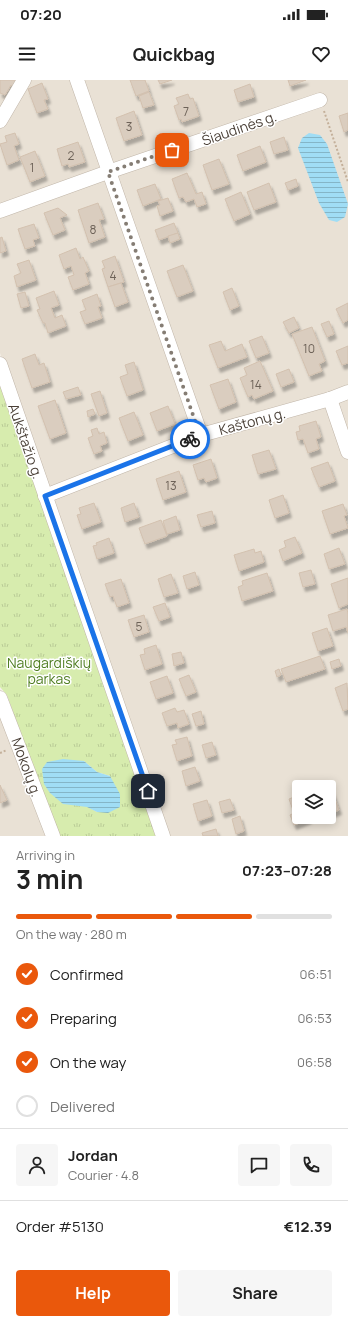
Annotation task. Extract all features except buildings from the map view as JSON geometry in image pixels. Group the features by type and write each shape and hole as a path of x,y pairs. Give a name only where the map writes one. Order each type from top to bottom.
{"street":[{"path":"0,122 24,80"},
{"path":"77,80 200,435"},
{"name":"Šiaudinės g.","path":"0,211 108,172 320,100"},
{"name":"Aukštažio g.","path":"0,364 163,836"},
{"name":"Kaštonų g.","path":"45,496 200,435 330,399 348,392"},
{"path":"330,399 348,452"},
{"name":"Mokolų g.","path":"0,698 53,836"}],"path":[{"path":"320,100 348,182"},
{"path":"0,753 6,750"}],"shaded area":[{"path":"0,80 20,80 0,116"},
{"path":"30,80 348,80 348,836 166,836 0,353 0,129"},
{"path":"0,706 48,836 0,836"}],"green space":[{"name":"Naugardiškių parkas","path":"0,372 156,836 57,836 7,695 0,687","holes":["84,761 97,772 110,776 97,812 88,807"]}],"water":[{"path":"309,133 320,135 327,144 348,204 345,217 337,222 329,220 319,203 298,148 302,138"},
{"path":"63,759 84,761 97,772 110,776 120,794 120,807 108,813 97,812 87,807 63,804 50,793 44,784 42,769 47,762"}],"way so far":[{"path":"172,150 108,172 200,435 190,439"}],"route":[{"path":"148,791 45,496 190,439"}]}
